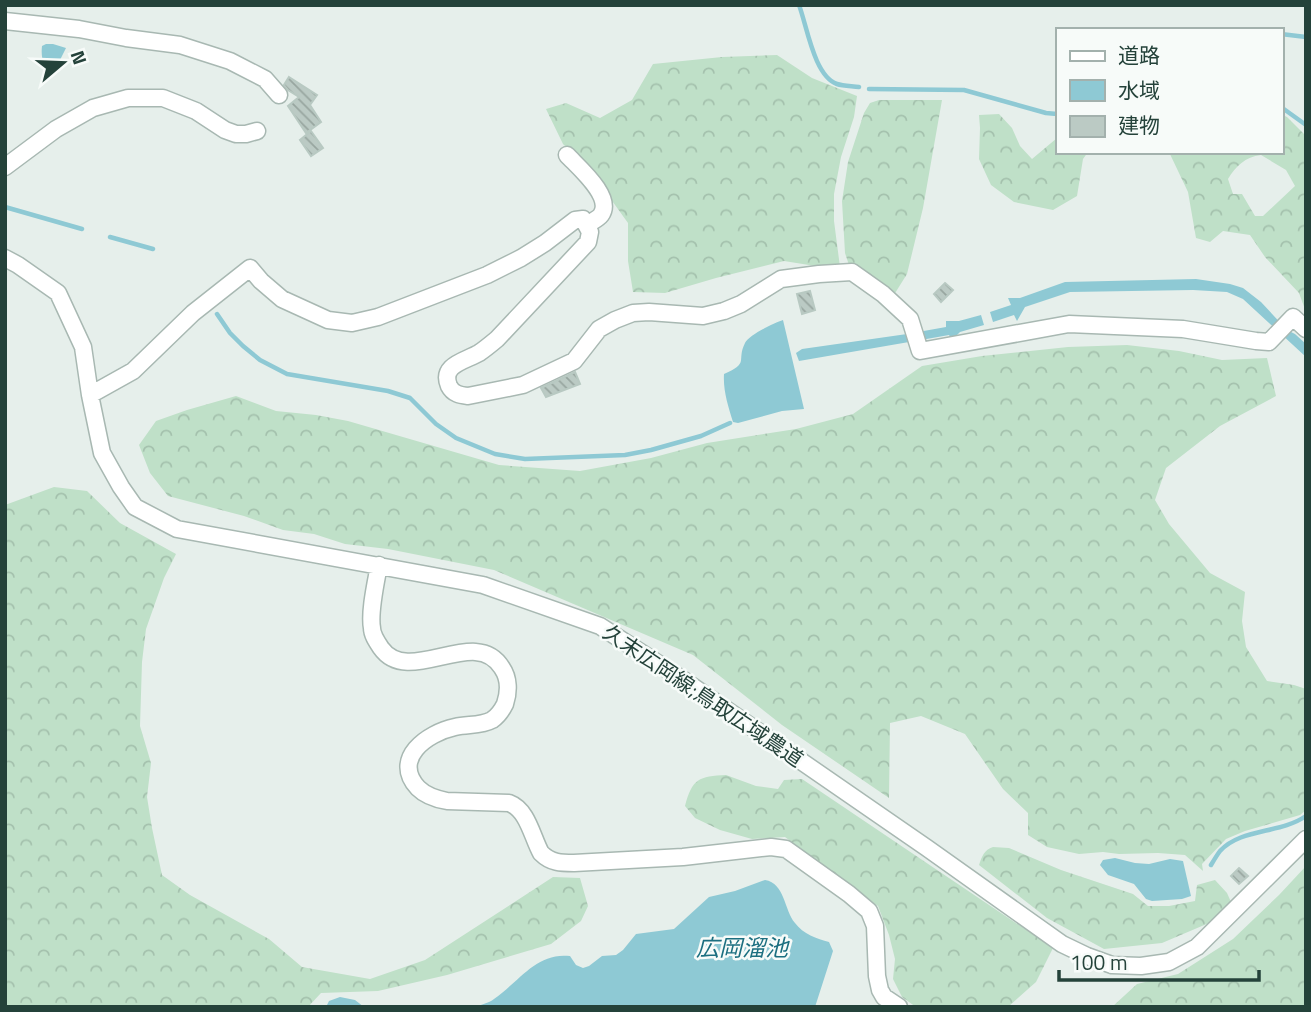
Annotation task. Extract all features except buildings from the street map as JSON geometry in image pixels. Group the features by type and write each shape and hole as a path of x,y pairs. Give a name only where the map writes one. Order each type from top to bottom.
{"street":[{"path":"5,21 79,29 180,45 230,61 265,79 279,95"},
{"path":"5,167 56,129 93,108 128,98 163,98 196,111 236,134 257,131"},
{"path":"567,156 601,194 604,206 601,215 587,225"},
{"path":"90,395 133,371 193,313 250,268 282,299 328,320 352,323 378,317 487,275 545,243 575,220 583,219 590,232 588,242 480,353 452,365 447,377 452,391 468,396 523,385 574,360 599,329 633,313 703,316 741,304 781,278 819,274 852,272 883,294 910,319 920,351 1069,324 1182,328 1269,342 1293,317 1306,329"},
{"name":"久末広岡線;鳥取広域農道","path":"5,258 58,293 83,347 102,453 135,507 177,529 484,585 600,626 696,688 1062,944 1087,956 1112,965 1142,966 1169,962 1197,947 1306,839"},
{"path":"379,565 372,628 382,650 396,660 408,662 478,652 495,659 505,672 507,681 507,698 496,717 483,723 456,726 443,731 430,737 413,751 408,773 422,792 438,800 514,805 524,817 541,853 558,862 683,857 786,849 869,911 875,926 880,990 884,997 899,1007"}],"green space":[{"path":"777,55 812,78 857,96 834,194 834,221 840,267 834,269 784,261 665,293 633,292 628,261 628,223 592,173 563,144 546,109 566,103 600,118 632,100 653,64"},
{"path":"879,100 942,100 923,208 907,274 892,298 849,265 845,253 842,201 848,162 864,113 870,103"},
{"path":"999,114 1012,128 1020,146 1032,159 1056,139 1056,154 1087,154 1083,159 1077,196 1053,210 1014,202 991,185 979,159 979,115"},
{"path":"1283,116 1306,136 1306,312 1299,293 1265,257 1250,235 1223,231 1210,242 1196,238 1188,192 1170,154 1283,154","holes":["1261,155 1286,170 1295,186 1263,216 1255,216 1242,194 1233,194 1228,179 1242,163"]},
{"path":"1127,345 1179,351 1222,360 1267,358 1276,396 1220,426 1166,468 1155,500 1169,524 1210,573 1245,592 1242,621 1246,647 1267,681 1306,689 1306,810 1300,815 1226,839 1202,864 1203,871 1185,855 1103,852 1079,854 1047,847 1028,835 1028,813 1003,789 965,734 921,716 890,723 889,798 782,725 693,655 494,570 388,549 345,544 314,534 283,530 244,516 168,496 150,473 139,445 156,421 236,396 276,411 348,421 499,465 580,471 651,458 707,443 796,429 853,414 922,366 982,356 1068,347"},
{"path":"54,487 87,491 120,523 176,554 164,578 146,629 142,662 140,726 151,763 147,797 162,875 190,895 269,939 302,967 370,979 425,960 553,877 580,878 588,906 581,921 551,944 447,975 378,991 321,993 308,1007 5,1007 5,505"},
{"path":"726,775 756,786 778,789 784,780 802,779 1053,948 1036,982 1008,1007 916,1007 902,997 893,979 895,959 878,906 785,837 752,839 720,830 695,818 685,806 698,781 709,776"},
{"path":"993,847 1009,848 1061,870 1133,894 1148,906 1169,906 1195,901 1197,885 1215,880 1231,902 1209,923 1162,943 1104,949 1047,918 979,865 987,850"},
{"path":"1306,866 1306,1007 1112,1007 1137,984 1178,974 1233,939"}],"water":[{"path":"46,44 66,48 57,66 50,70 42,56 42,46"},
{"path":"1196,279 1243,288 1261,302 1287,330 1306,344 1306,357 1243,299 1227,292 1070,292 1025,307 1017,321 1014,315 993,322 990,312 1011,305 1008,298 1020,298 1065,282"},
{"path":"981,315 984,325 960,332 952,340 949,335 921,340 918,332 946,327 946,321 959,321"},
{"path":"783,320 804,409 733,422 725,392 724,374 740,364 745,343 751,336"},
{"path":"907,334 909,342 799,361 796,353 802,349"},
{"path":"1115,858 1149,864 1170,859 1183,861 1191,896 1152,901 1146,899 1134,884 1108,875 1100,865 1103,860"},
{"name":"広岡溜池","path":"765,880 777,886 791,918 798,927 810,936 829,942 833,951 815,1007 474,1007 492,1000 538,963 547,959 570,956 576,965 583,968 589,966 602,956 616,955 636,934 674,929 709,897"},
{"path":"340,997 355,1000 364,1007 326,1007 329,1001"}],"waterway":[{"path":"799,5 812,49 822,71 837,84 859,87"},
{"path":"1283,34 1306,37"},
{"path":"869,89 964,90 1056,114"},
{"path":"1283,108 1306,125"},
{"path":"5,207 82,229"},
{"path":"110,237 153,249"},
{"path":"217,314 243,346 260,360 287,374 388,391 410,398 436,424 456,438 495,454 525,459 625,455 701,436 730,423"},
{"path":"1211,865 1220,851 1239,838 1285,826 1306,816"}]}
